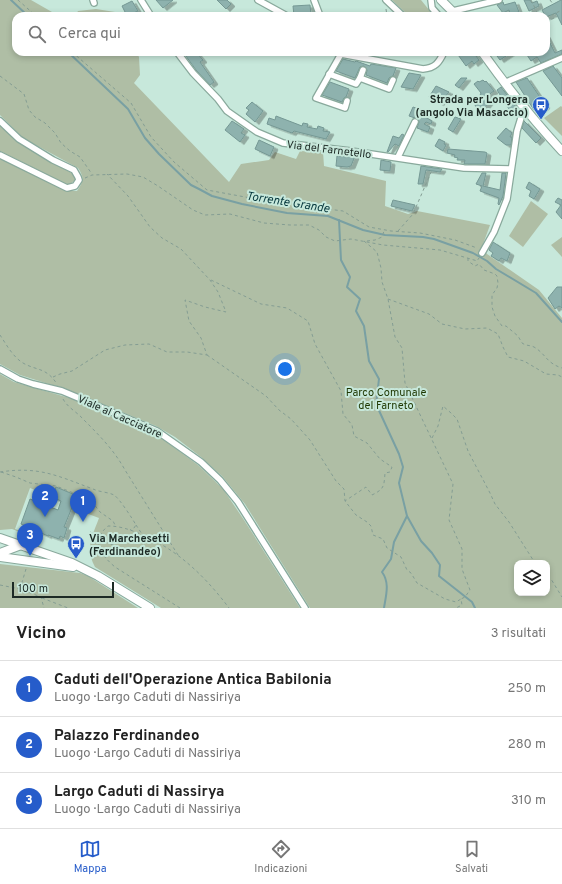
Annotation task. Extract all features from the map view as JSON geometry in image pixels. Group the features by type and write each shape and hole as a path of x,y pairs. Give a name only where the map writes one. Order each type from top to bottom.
{"street":[{"path":"141,0 148,12"},
{"path":"258,0 279,12"},
{"path":"314,0 318,12"},
{"path":"386,0 398,12"},
{"path":"431,0 432,8 436,12"},
{"path":"441,0 454,12"},
{"path":"458,12 499,0"},
{"name":"Via del Farnetello","path":"180,56 227,111 257,132 283,143 398,157 464,168 511,169"},
{"path":"340,56 316,98 345,108 347,101"},
{"path":"352,56 423,69 433,67 438,64 442,56"},
{"path":"485,56 524,108 562,151"},
{"path":"504,83 562,58"},
{"path":"329,74 356,84 363,70"},
{"path":"360,78 389,89 393,80"},
{"path":"482,253 494,232 506,199 517,130 524,108"},
{"path":"0,120 19,139 53,160 74,170 79,180 75,186 67,188 0,155"},
{"path":"398,157 415,122"},
{"name":"Viale al Cacciatore","path":"0,369 13,377 33,384 62,391 157,431 188,453 213,473 241,506 305,608"},
{"path":"0,538 60,558 84,568 150,608"},
{"path":"0,553 21,545"},
{"path":"0,557 84,568"}],"path":[{"path":"19,0 32,12"},
{"path":"531,0 537,12"},
{"path":"550,0 553,4"},
{"path":"550,16 562,10"},
{"path":"550,20 554,18"},
{"path":"77,56 131,104 150,137 174,162 207,190 343,211 369,226 384,230 420,233 455,240 475,247 482,253"},
{"path":"0,76 24,94 29,110 35,117 50,128 61,143 80,157 92,175"},
{"path":"398,232 413,214 435,163"},
{"path":"106,174 128,196 150,227 162,238 181,249 210,280 218,292 226,312 185,300 189,321 201,338 207,355"},
{"path":"79,180 92,175 106,174 127,174 143,177 193,210 205,215 230,214 264,223 309,225 319,230 326,237 336,241 350,239 383,245 440,250 468,258 479,259"},
{"path":"364,241 375,240 382,237 384,230"},
{"path":"53,377 72,371 105,350 125,345 149,344 167,352 187,352 207,355 266,396 279,410 291,419 310,440 336,481 344,489 345,501 356,516 367,522 371,526 373,535 383,539 387,548 401,557 417,583 445,599 456,602 465,597 470,590 462,569 462,549 449,520 452,484 405,383 402,348 396,337 388,299 382,282 381,268 377,252 364,241"},
{"path":"468,258 472,265 475,266 479,264 484,270 497,276 498,283 497,288 492,295 492,307 500,324 511,329 522,343 534,347 549,362 562,368"},
{"path":"210,280 260,304 287,308 308,321 314,344 342,392 343,414 352,425 354,436 367,443 380,459 392,467 390,472 385,473 385,482 381,490 372,495 366,487 345,501"},
{"path":"388,299 429,314 442,324 464,329 487,328 498,334 502,347 508,357 524,361 546,374 558,375 562,377"},
{"path":"0,335 22,362 46,371 53,377 62,391 63,399 67,405 82,418 117,456 178,555"},
{"path":"431,439 438,426 442,406 457,419 468,450 495,504 509,522 533,560"},
{"path":"0,472 31,470 46,472 114,495 143,535"},
{"path":"0,472 30,483 56,486 86,498 93,502 100,512 113,521 115,526"},
{"path":"80,514 86,498"},
{"path":"130,530 136,525"},
{"path":"180,608 115,567 106,559 100,551 98,542 108,526 115,526 130,530 162,544 178,555 199,573 230,608"},
{"path":"37,536 38,532"},
{"path":"90,532 108,542 133,552"},
{"path":"20,590 27,565"},
{"path":"550,578 562,597"},
{"path":"0,585 41,597 68,608"},
{"path":"41,597 44,608"},
{"path":"456,608 462,605 461,599"}],"green space":[{"name":"Parco Comunale del Farneto","path":"0,0 31,0 52,12 12,12 12,56 138,56 140,75 134,83 229,182 241,164 269,160 275,152 296,159 300,151 323,152 324,166 386,181 385,206 408,214 417,211 490,225 482,247 487,254 539,290 562,318 562,608 310,608 245,504 222,476 201,457 175,437 156,426 68,390 20,375 0,364 0,159 69,191 77,191 81,185 82,175 78,168 23,138 0,115"},
{"path":"392,0 421,0 431,12 405,12"},
{"path":"96,9 115,12 77,12"},
{"path":"561,106 562,107 562,136 544,118"},
{"path":"0,125 16,140 32,151 70,172 75,176 75,180 69,185 63,183 0,151"},
{"path":"531,201 548,214 523,247 509,236"},
{"path":"562,237 562,257 551,245"},
{"path":"0,374 14,382 73,399 161,438 198,465 223,489 300,608 161,608 95,567 90,554 90,548 92,537 99,518 75,509 80,497 56,488 52,497 30,488 15,529 28,534 29,532 34,535 33,537 12,529 0,530"},
{"path":"0,564 80,573 88,576 138,608 0,608"}],"building":[{"path":"156,0 173,0 163,8"},
{"path":"217,0 227,0 231,4 226,9"},
{"path":"524,0 530,0 532,3 537,1 539,6 529,11"},
{"path":"562,0 562,25 556,13 550,15 550,12 543,12 542,10"},
{"path":"132,1 138,11 125,12 122,6"},
{"path":"503,2 504,5 515,2 519,12 510,12 509,10 502,12 497,5"},
{"path":"310,5 311,12 294,12 293,6"},
{"path":"550,43 555,53 562,50 562,54 541,63 537,57 531,61 528,56 550,56"},
{"path":"186,56 200,56 203,60 200,62 214,82 210,85"},
{"path":"459,56 476,56 479,60 474,64 472,61 466,66"},
{"path":"497,56 506,56 500,60"},
{"path":"343,59 356,61 370,66 371,64 396,68 393,76 389,78 387,83 366,75 367,70 364,66 360,67 355,78 336,71"},
{"path":"553,66 562,78 562,96 543,71"},
{"path":"409,73 421,75 413,89 401,87"},
{"path":"461,78 467,78 459,88 455,85"},
{"path":"527,78 546,106 538,112 535,109 534,110 516,82"},
{"path":"483,80 485,82 486,81 494,91 484,98 489,102 482,111 475,106 481,93 474,84"},
{"path":"330,82 349,89 342,102 322,95"},
{"path":"436,86 449,92 440,103 429,97"},
{"path":"501,87 519,111 517,116 514,113 512,114 497,90"},
{"path":"252,102 263,111 255,122 246,114 249,110 246,108"},
{"path":"413,107 422,110 420,114 432,121 431,124 426,122 424,124 430,127 428,132 417,128 419,122 418,119 409,116"},
{"path":"276,116 302,126 303,123 308,124 307,127 317,129 318,126 324,128 323,131 330,132 326,139 294,131 292,133 267,124 269,118 275,120"},
{"path":"455,117 461,119 453,132 448,129"},
{"path":"232,121 244,129 241,133 245,135 240,142 225,130"},
{"path":"524,121 541,138 536,143 522,128"},
{"path":"506,128 512,133 510,137 512,137 511,145 506,145 497,138"},
{"path":"402,134 404,135 399,146 395,144 387,152 393,136 399,138"},
{"path":"439,139 445,142 444,144 446,145 443,151 435,146"},
{"path":"259,140 274,147 270,156 255,149"},
{"path":"448,149 485,152 487,153 485,164 464,164 465,160 457,160 458,158 454,157 455,155 447,153"},
{"path":"348,155 355,156 351,166 336,166 337,156 348,157"},
{"path":"381,160 391,162 390,171 380,170"},
{"path":"421,166 442,169 440,172 426,170 423,184 418,184"},
{"path":"482,173 486,173 483,186 500,190 502,173 506,173 503,196 499,205 499,198 480,191 482,186 476,184"},
{"path":"529,182 540,189 534,199 529,196 531,191 526,188"},
{"path":"558,198 562,200 562,219 556,212 561,205 555,202"},
{"path":"393,200 415,205 412,211 391,206"},
{"path":"493,242 510,253 507,261 501,258 499,261 491,256 493,253 489,250"},
{"path":"557,287 562,287 562,308 559,306 555,309 548,298"},
{"path":"56,487 80,497 76,507 73,505 64,527 67,528 64,538 60,536 59,539 48,536 21,524 30,499 58,510 61,501 52,497"}],"waterway":[{"name":"Torrente Grande","path":"11,0 24,12"},
{"name":"Torrente Grande","path":"72,56 128,109 145,138 191,185 212,196 242,204 287,213 328,216 363,230 385,235 434,239 473,253 536,293 562,322"},
{"path":"339,220 341,260 350,277 347,287 360,299 356,311 364,326 369,361 379,379 376,404 399,454 403,467 399,483 407,516 394,542 391,559 382,572 387,585 384,608"},
{"path":"407,516 421,541 440,565 439,576 472,602 475,608"}],"place":[{"name":"Strada per Longera (angolo Via Masaccio)","path":"541,120"},
{"name":"Palazzo Ferdinandeo","path":"45,517"},
{"name":"Caduti dell'Operazione Antica Babilonia","path":"83,522"},
{"name":"Largo Caduti di Nassirya","path":"30,556"},
{"name":"Via Marchesetti (Ferdinandeo)","path":"76,559"}]}
